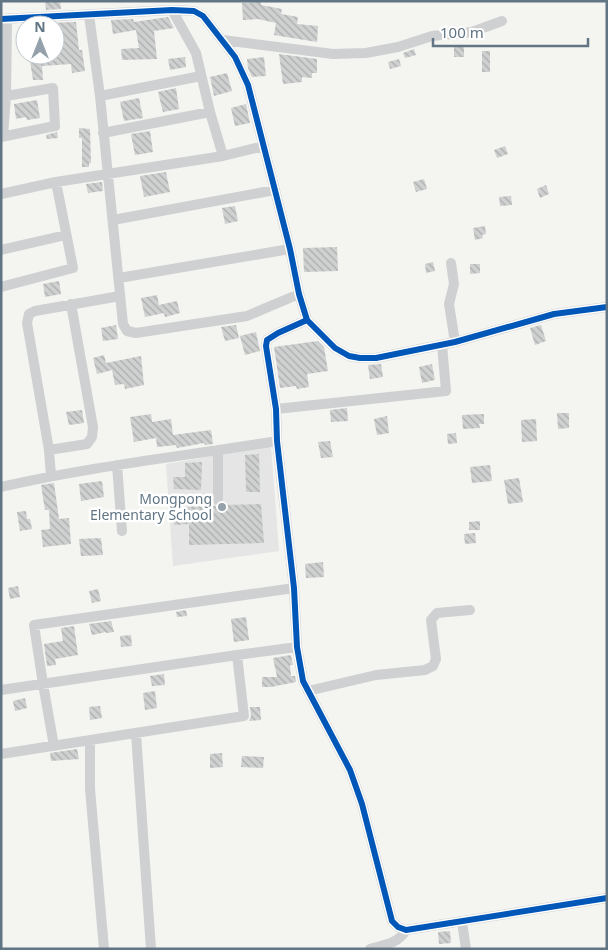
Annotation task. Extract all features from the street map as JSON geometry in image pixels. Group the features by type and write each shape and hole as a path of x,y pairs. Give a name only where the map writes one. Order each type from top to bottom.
{"street":[{"path":"172,10 196,53 223,156"},
{"path":"6,96 53,88 55,126 2,137 6,96 4,20 172,10 194,11 203,16 223,40 235,57 248,85 307,320 335,348 349,356 376,358 455,342 554,314 607,307"},
{"path":"89,15 100,96 123,324 127,331 136,333 247,316 299,294"},
{"path":"223,40 333,54 366,53 398,47 432,36 472,32 502,21"},
{"path":"100,96 201,76"},
{"path":"103,133 210,112"},
{"path":"1,194 56,182 223,156 264,146"},
{"path":"1,286 74,268 56,182"},
{"path":"113,220 275,190"},
{"path":"1,250 66,235"},
{"path":"119,278 290,249"},
{"path":"452,263 454,284 449,304 455,342"},
{"path":"50,476 49,450 27,323 28,314 35,311 120,296"},
{"path":"49,450 87,444 92,437 93,427 71,304"},
{"path":"307,320 278,332 267,340 266,346 276,409 277,441 294,588 297,648 303,681 350,770 362,804 392,921 398,927 406,930 607,898"},
{"path":"276,409 446,391 442,345"},
{"path":"1,487 50,476 277,441"},
{"path":"218,450 218,500"},
{"path":"117,465 122,531"},
{"path":"54,746 34,625 294,588"},
{"path":"308,691 376,675 425,670 434,666 436,659 431,620 437,613 470,610"},
{"path":"1,690 237,654 297,648"},
{"path":"1,754 244,716 237,654"},
{"path":"136,734 151,949"},
{"path":"90,740 90,788 104,949"},
{"path":"462,922 466,949"},
{"path":"370,949 394,942 402,937 406,930"}],"shaded area":[{"name":"Mongpong Elementary School","path":"271,446 279,551 173,566 166,464"}],"building":[{"path":"45,1 60,1 61,9 46,10"},
{"path":"261,2 261,5 282,9 281,14 298,17 297,24 318,26 317,42 274,35 276,23 258,19 243,20 242,3"},
{"path":"168,17 174,28 154,31 157,59 122,60 121,49 139,48 136,30 113,34 111,20 133,19 134,22"},
{"path":"65,22 76,22 79,50 82,50 85,71 72,73 71,64 65,64"},
{"path":"454,46 464,46 464,57 454,57"},
{"path":"414,49 416,55 405,58 403,53"},
{"path":"482,51 490,51 490,72 482,72"},
{"path":"279,54 317,59 317,73 312,73 312,78 302,77 302,82 283,84"},
{"path":"185,57 186,67 170,70 168,59"},
{"path":"264,57 266,76 252,77 247,59"},
{"path":"399,59 401,66 390,69 388,62"},
{"path":"31,65 56,65 42,66 43,80 33,80"},
{"path":"227,73 232,91 214,96 210,77"},
{"path":"176,88 179,109 163,112 158,92"},
{"path":"139,98 143,118 124,121 120,102"},
{"path":"37,100 40,118 27,120 26,117 16,119 14,104"},
{"path":"246,104 250,123 235,126 231,108"},
{"path":"79,128 90,129 91,163 89,163 89,167 82,167 82,138 79,138"},
{"path":"150,131 153,152 135,155 131,134"},
{"path":"57,132 58,138 47,139 46,135"},
{"path":"505,146 508,154 497,158 494,150"},
{"path":"166,172 170,192 144,197 140,176"},
{"path":"424,179 427,189 416,192 413,182"},
{"path":"102,182 103,191 88,193 86,184"},
{"path":"546,185 549,194 540,198 537,189"},
{"path":"511,196 512,205 500,206 499,197"},
{"path":"235,206 238,221 225,224 222,208"},
{"path":"485,226 486,234 482,235 483,238 475,240 473,228"},
{"path":"337,247 338,271 304,272 303,248"},
{"path":"433,262 435,271 426,273 425,264"},
{"path":"470,264 480,264 480,273 470,274"},
{"path":"59,281 61,294 45,297 43,284"},
{"path":"157,295 159,305 177,301 180,313 165,317 164,313 145,317 141,298"},
{"path":"116,325 118,339 103,341 101,328"},
{"path":"236,325 239,338 225,341 221,327"},
{"path":"541,325 546,341 535,345 530,328"},
{"path":"256,332 260,351 245,355 240,336"},
{"path":"318,341 324,347 328,371 307,374 309,387 297,389 296,386 280,388 274,347"},
{"path":"104,355 106,363 141,356 144,385 125,389 124,384 115,385 112,370 97,374 93,358"},
{"path":"381,364 383,377 370,379 368,365"},
{"path":"432,364 435,380 422,383 419,367"},
{"path":"347,408 348,421 331,422 330,410"},
{"path":"82,410 84,423 69,425 66,412"},
{"path":"557,413 569,413 569,428 558,429"},
{"path":"151,414 152,422 171,419 173,435 211,430 213,444 205,445 204,443 177,448 176,445 157,447 156,438 134,442 130,417"},
{"path":"484,414 484,424 479,424 480,428 463,429 462,415"},
{"path":"387,416 389,433 377,435 374,419"},
{"path":"536,419 537,441 522,442 521,420"},
{"path":"456,433 457,443 448,444 447,434"},
{"path":"330,441 333,457 321,458 318,442"},
{"path":"259,454 260,492 246,492 245,455"},
{"path":"202,462 201,490 174,489 173,477 185,477 185,463"},
{"path":"490,465 492,481 472,483 470,467"},
{"path":"519,478 523,502 508,504 504,480"},
{"path":"102,481 104,497 81,501 79,484"},
{"path":"54,483 59,519 69,518 71,544 43,547 41,530 50,529 49,510 45,510 41,485"},
{"path":"261,504 264,543 189,545 189,524 174,525 174,507 218,507 222,505"},
{"path":"26,511 27,519 30,519 32,529 20,531 17,512"},
{"path":"480,521 480,530 469,530 469,522"},
{"path":"475,533 476,543 465,544 464,534"},
{"path":"101,538 103,555 81,556 79,539"},
{"path":"323,562 324,577 306,578 305,564"},
{"path":"18,586 20,597 10,599 8,588"},
{"path":"98,589 101,601 92,603 89,591"},
{"path":"186,610 187,616 177,617 176,612"},
{"path":"246,617 249,640 234,642 231,619"},
{"path":"111,621 114,632 92,635 89,624"},
{"path":"74,626 78,655 55,659 56,665 47,666 44,644 63,641 61,628"},
{"path":"131,635 132,646 121,647 120,636"},
{"path":"291,655 293,665 290,665 291,676 295,676 296,682 262,687 262,677 277,677 273,658"},
{"path":"164,674 165,685 152,686 150,676"},
{"path":"155,691 157,708 145,710 143,693"},
{"path":"25,698 27,708 15,711 13,701"},
{"path":"100,706 102,718 90,720 89,707"},
{"path":"250,707 260,707 261,720 249,721 251,716"},
{"path":"77,749 79,759 51,761 50,753"},
{"path":"222,753 223,767 210,768 210,754"},
{"path":"242,756 264,757 263,768 241,767"},
{"path":"450,931 451,943 439,944 438,932"}],"cycle path":[{"path":"1,19 172,10 194,11 203,16 235,57 248,85 307,320 335,348 349,356 376,358 455,342 554,314 607,307"},
{"path":"307,320 278,333 267,340 266,346 276,409 277,441 294,588 297,647 303,681 350,770 362,804 392,921 398,927 406,930 607,898"}],"place":[{"name":"Mongpong Elementary School","path":"222,507"}]}
